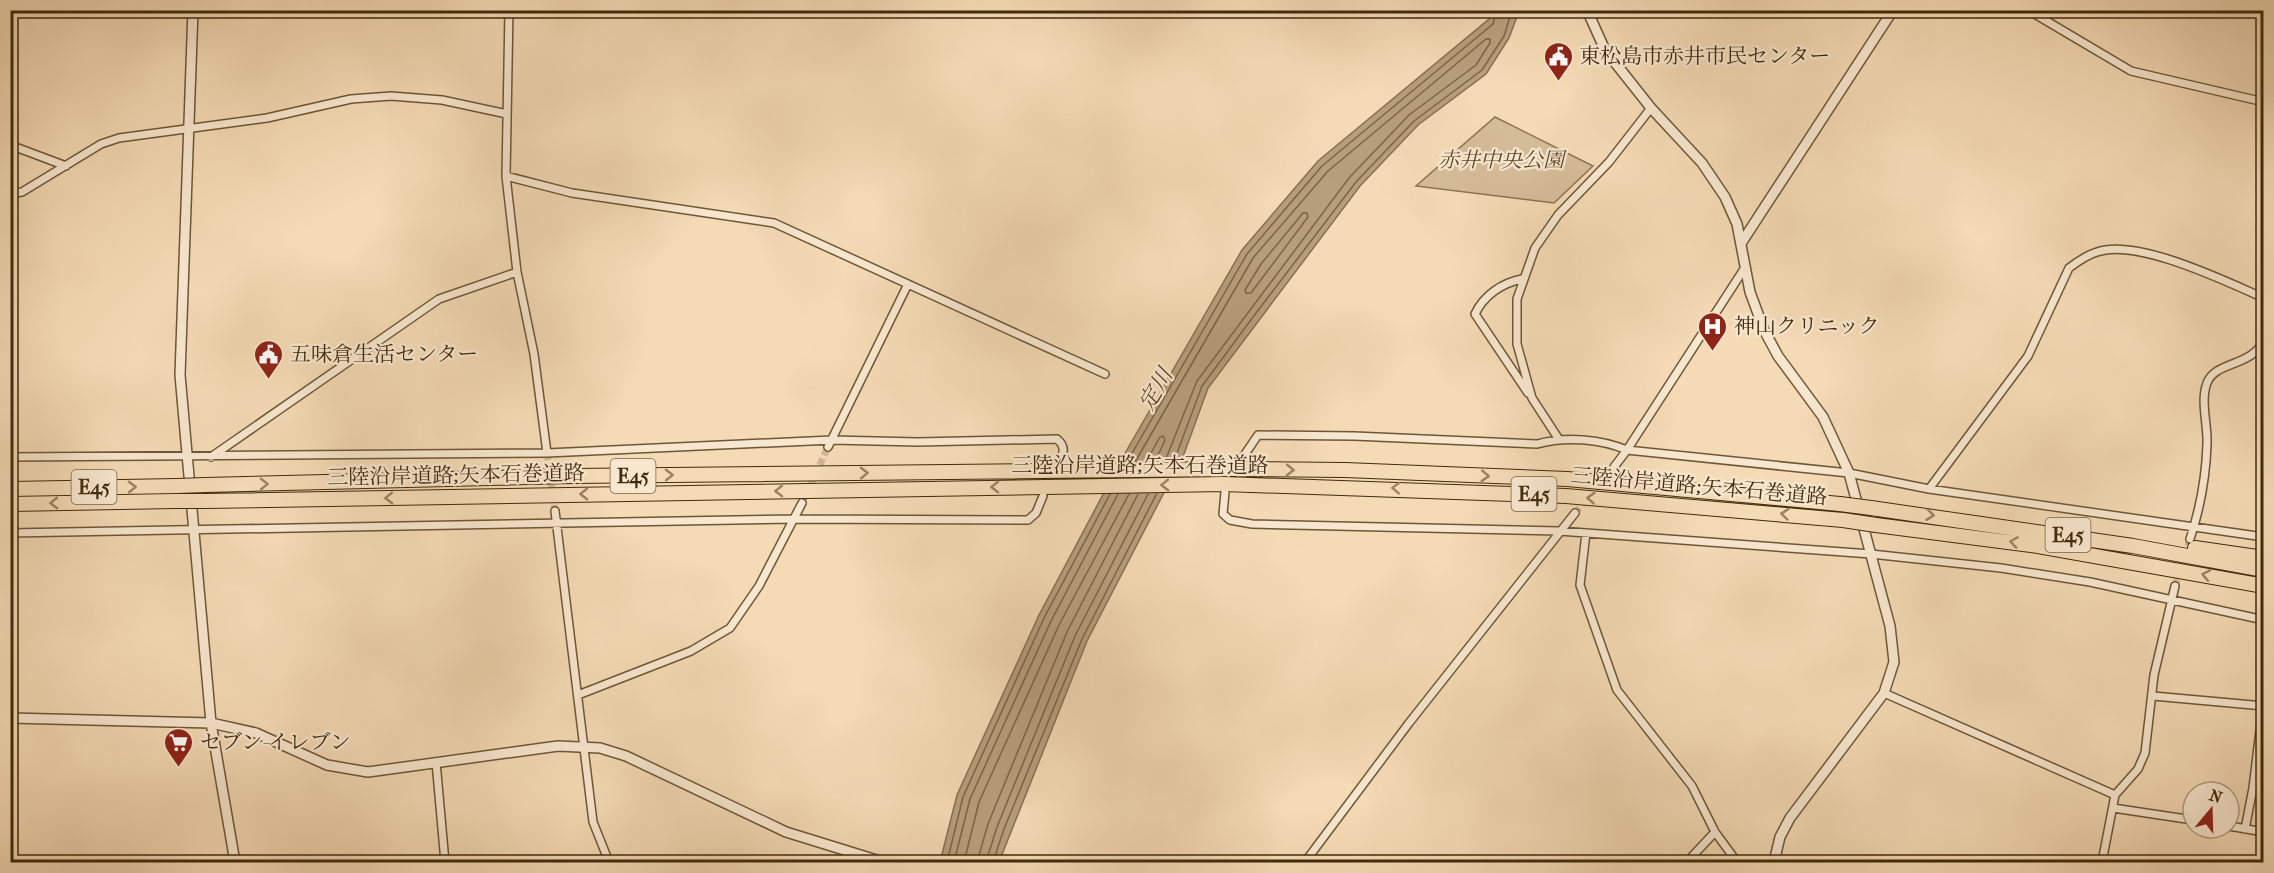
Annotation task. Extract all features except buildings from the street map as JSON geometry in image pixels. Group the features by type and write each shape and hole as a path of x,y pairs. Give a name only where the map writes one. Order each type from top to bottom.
{"highway":[{"name":"三陸沿岸道路;矢本石巻道路","path":"10,489 1059,466 1236,465 1567,480 1840,504 2038,531 2264,570"},
{"name":"三陸沿岸道路;矢本石巻道路","path":"10,504 1224,488 1566,495 1843,520 2038,546 2264,586"},
{"path":"2038,531 2135,540 2264,558"}],"street":[{"path":"193,10 180,375 211,723 236,862"},
{"path":"509,10 506,176 517,272 534,354 546,453"},
{"path":"1587,10 1592,27 1605,50 1651,108 1702,163 1725,197 1742,242 1744,269 1764,330 1778,356 1823,417 1849,473 1894,651 1892,672 1884,693 1790,818 1780,837 1774,862"},
{"path":"1742,242 1893,10"},
{"path":"2028,10 2131,71 2264,102"},
{"path":"10,194 22,192 101,144 119,138 267,118 351,99 390,96 442,100 507,114"},
{"path":"1532,398 1517,344 1516,298 1522,279 1535,248 1558,214 1609,162 1651,108"},
{"path":"10,145 66,166"},
{"path":"506,176 572,193 774,223 1105,374"},
{"path":"1929,489 2028,356 2069,268 2075,263 2098,251 2118,250 2160,256 2210,274 2264,298"},
{"path":"1614,467 1744,269"},
{"path":"210,457 439,299 517,272"},
{"path":"1522,279 1510,281 1481,300 1475,314 1558,438"},
{"path":"830,444 908,284"},
{"path":"2190,539 2194,527 2207,442 2205,390 2207,381 2220,370 2257,352 2264,340"},
{"path":"1236,465 1258,435 1354,436 1537,444 1558,438 1612,444 1627,450 1849,473 1929,489 2264,537"},
{"path":"10,457 186,458 546,453 1057,439 1063,448 1059,466"},
{"path":"1224,488 1223,514 1230,520 1252,524 1559,531 1870,554 2001,568 2090,582 2264,620"},
{"path":"10,533 795,519 1028,520 1036,513 1048,491"},
{"path":"578,695 691,651 730,628 759,586 802,502"},
{"path":"555,510 593,822 609,862"},
{"path":"1305,862 1409,723 1575,513"},
{"path":"1586,533 1580,585 1611,678 1626,703 1692,786 1715,832 1737,862"},
{"path":"2102,862 2115,795 2138,769 2145,753 2154,675 2175,586"},
{"path":"1884,693 2115,795"},
{"path":"2153,696 2263,706 2253,788 2245,829"},
{"path":"10,718 211,723 256,733 311,759 339,768 384,771 558,746 583,746 626,756 786,832 883,862"},
{"path":"436,762 445,862"},
{"path":"2113,808 2181,818"},
{"path":"2241,828 2264,832"},
{"path":"1687,862 1715,832"}],"green space":[{"name":"赤井中央公園","path":"1495,117 1593,166 1554,203 1416,186"}],"water":[{"path":"1490,11 1519,11 1509,38 1486,74 1418,125 1360,186 1208,388 1184,454 1087,641 999,862 940,862 957,795 1039,615 1124,455 1242,250 1318,161 1489,19"}],"tunnel":[{"path":"802,503 828,447"},
{"path":"547,453 555,511"},
{"path":"1575,513 1614,467"},
{"path":"2175,586 2190,539"}],"place":[{"name":"東松島市赤井市民センター","path":"1558,82"},
{"name":"神山クリニック","path":"1713,352"},
{"name":"五味倉生活センター","path":"269,380"},
{"name":"セブン-イレブン","path":"179,768"}],"water label":[{"name":"定川","path":"1155,389"}]}
